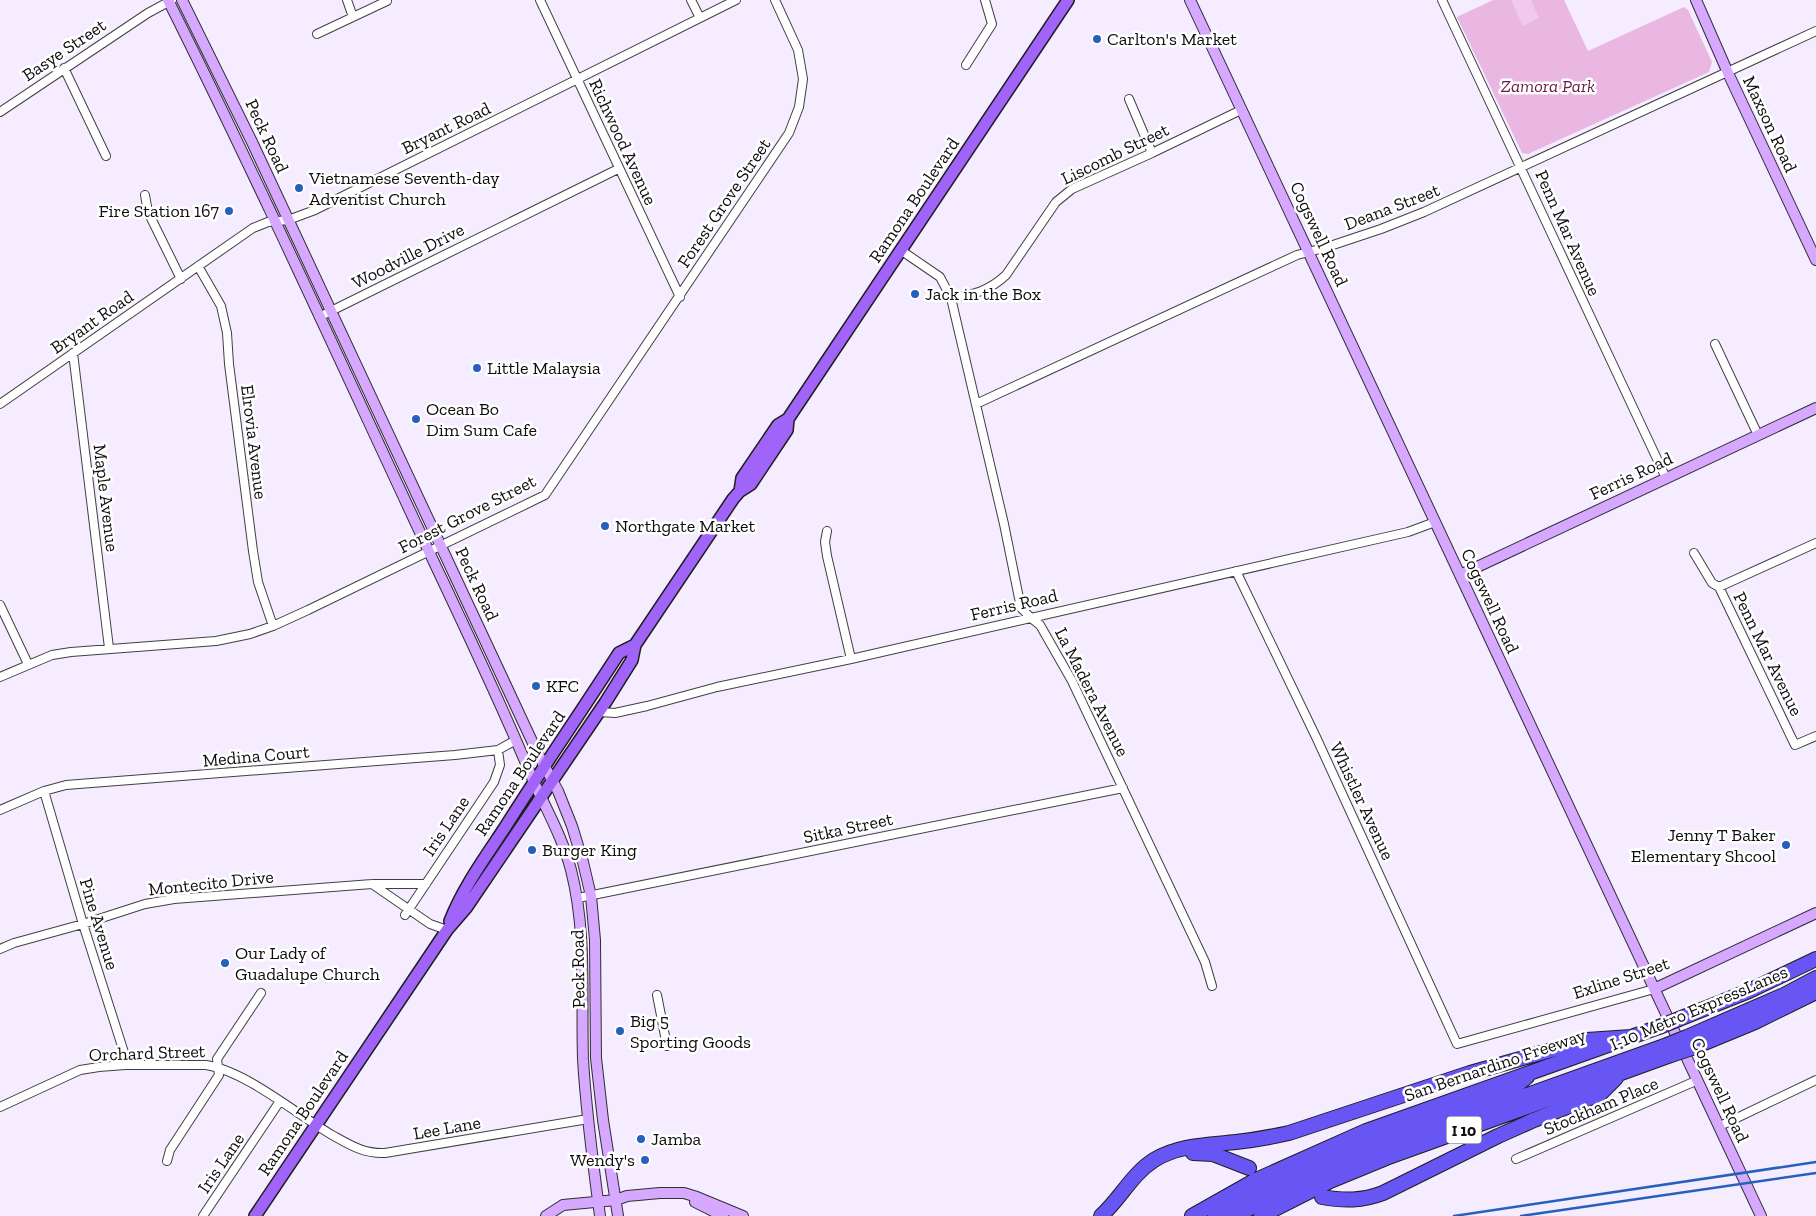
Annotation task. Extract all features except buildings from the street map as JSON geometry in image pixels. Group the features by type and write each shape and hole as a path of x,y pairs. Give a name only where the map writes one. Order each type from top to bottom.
{"highway":[{"name":"San Bernardino Freeway","path":"1192,1216 1254,1181 1342,1140 1680,1020 1756,988 1816,959"},
{"name":"I-10 Metro ExpressLanes","path":"1690,1042 1784,996 1816,978"},
{"path":"1784,996 1816,987"},
{"name":"I 10","path":"1261,1216 1330,1181 1386,1158 1619,1075 1669,1050 1755,1022 1816,992"},
{"path":"1102,1216 1145,1167 1171,1152 1205,1144 1263,1139 1289,1133 1470,1073 1587,1040 1631,1037"},
{"name":"I-10 Metro ExpressLanes","path":"1235,1216 1296,1184 1379,1148 1669,1050"},
{"path":"1215,1216 1293,1174 1364,1142 1513,1088 1535,1070"},
{"path":"1322,1198 1354,1201 1372,1198 1507,1132 1600,1094 1619,1075"},
{"path":"1113,1216 1148,1173 1162,1163 1180,1155 1202,1152 1213,1154 1249,1168"}],"main road":[{"name":"Peck Road","path":"182,0 288,220 545,767 553,780 574,834 591,896 595,940 596,1058 603,1120 618,1216"},
{"name":"Ramona Boulevard","path":"255,1216 447,930 466,908 599,712 632,660 635,645 740,491 742,478 778,425 788,419 1068,0"},
{"name":"Cogswell Road","path":"1190,0 1761,1216"},
{"name":"Maxson Road","path":"1696,0 1728,73 1816,260"},
{"name":"Peck Road","path":"170,1 228,120 559,832 578,898 582,941 583,1040 588,1119 600,1216"},
{"name":"Ferris Road","path":"1460,575 1816,408"},
{"path":"370,425 382,419"},
{"name":"Ramona Boulevard","path":"447,930 458,902 620,653 635,645"},
{"path":"484,668 496,663"},
{"name":"Exline Street","path":"1654,989 1816,913"},
{"path":"616,1200 627,1196 660,1193 684,1194 705,1200 743,1216"},
{"path":"546,1216 563,1205 616,1200 626,1202 662,1197 696,1202 723,1216"}],"street":[{"path":"347,0 353,16"},
{"name":"Richwood Avenue","path":"540,0 618,169 680,297"},
{"path":"691,0 700,18"},
{"name":"Bryant Road","path":"0,404 253,228 268,222 288,220 315,210 736,0"},
{"name":"Forest Grove Street","path":"0,677 52,655 109,648 216,641 250,634 273,626 441,547 545,495 789,133 800,107 802,79 798,50 775,0"},
{"path":"966,65 992,24 985,0"},
{"name":"Penn Mar Avenue","path":"1442,0 1522,168 1607,356 1666,478"},
{"name":"Basye Street","path":"0,112 148,12 170,1"},
{"path":"317,34 387,1"},
{"name":"Deana Street","path":"976,404 1297,255 1336,244 1412,217 1816,31"},
{"path":"64,68 106,156"},
{"path":"1129,99 1152,153"},
{"name":"Liscomb Street","path":"951,298 974,295 996,284 1006,275 1056,202 1072,189 1242,110"},
{"name":"Woodville Drive","path":"319,317 618,169"},
{"path":"145,195 148,212 181,279"},
{"name":"La Madera Avenue","path":"902,251 940,277 951,298 1021,608 1040,625 1072,682 1205,962 1212,986"},
{"name":"Elrovia Avenue","path":"198,266 220,306 227,333 229,364 252,551 258,582 273,626"},
{"path":"1715,344 1758,435"},
{"name":"Maple Avenue","path":"73,353 109,648"},
{"name":"Ferris Road","path":"599,712 615,713 717,688 851,660 1408,532 1435,522"},
{"path":"827,532 825,542 826,556 851,660"},
{"path":"1719,588 1816,543"},
{"name":"Penn Mar Avenue","path":"1694,553 1712,584 1719,588 1795,745 1816,736"},
{"name":"Whistler Avenue","path":"1236,571 1319,743 1457,1044"},
{"path":"0,605 28,664"},
{"name":"Medina Court","path":"0,810 44,791 66,785 455,756 498,750 516,740"},
{"name":"Iris Lane","path":"406,913 494,782 500,765 498,750"},
{"name":"Sitka Street","path":"578,898 1123,788"},
{"name":"Pine Avenue","path":"44,791 83,924 128,1065"},
{"path":"372,884 406,913 447,930"},
{"name":"Montecito Drive","path":"0,949 14,943 145,904 174,899 372,884 426,884"},
{"name":"Exline Street","path":"1457,1044 1654,989"},
{"path":"167,1161 170,1150 219,1075 217,1058 261,993"},
{"path":"657,995 667,1046"},
{"name":"Orchard Street","path":"0,1106 80,1070 128,1065 206,1065 218,1067 247,1080 317,1125"},
{"name":"Stockham Place","path":"1516,1158 1698,1080"},
{"path":"1720,1126 1816,1080"},
{"name":"Iris Lane","path":"203,1216 280,1101"},
{"name":"Lee Lane","path":"317,1125 371,1154 588,1119"}],"green space":[{"name":"Zamora Park","path":"1493,0 1564,0 1588,51 1684,7 1688,10 1712,62 1709,72 1528,154 1522,153 1457,17"}],"shaded area":[{"path":"1511,0 1531,0 1539,18 1523,26"}],"railway":[{"path":"1454,1216 1816,1162"},
{"path":"1521,1216 1816,1173"}],"place":[{"name":"Carlton's Market","path":"1097,39"},
{"name":"Vietnamese Seventh-day Adventist Church","path":"299,188"},
{"name":"Fire Station 167","path":"229,211"},
{"name":"Jack in the Box","path":"915,294"},
{"name":"Little Malaysia","path":"477,368"},
{"name":"Ocean Bo Dim Sum Cafe","path":"416,419"},
{"name":"Northgate Market","path":"605,526"},
{"name":"KFC","path":"536,686"},
{"name":"Jenny T Baker Elementary Shcool","path":"1786,845"},
{"name":"Burger King","path":"532,850"},
{"name":"Our Lady of Guadalupe Church","path":"225,963"},
{"name":"Big 5 Sporting Goods","path":"620,1031"},
{"name":"Jamba","path":"641,1139"},
{"name":"Wendy's","path":"645,1160"}]}
